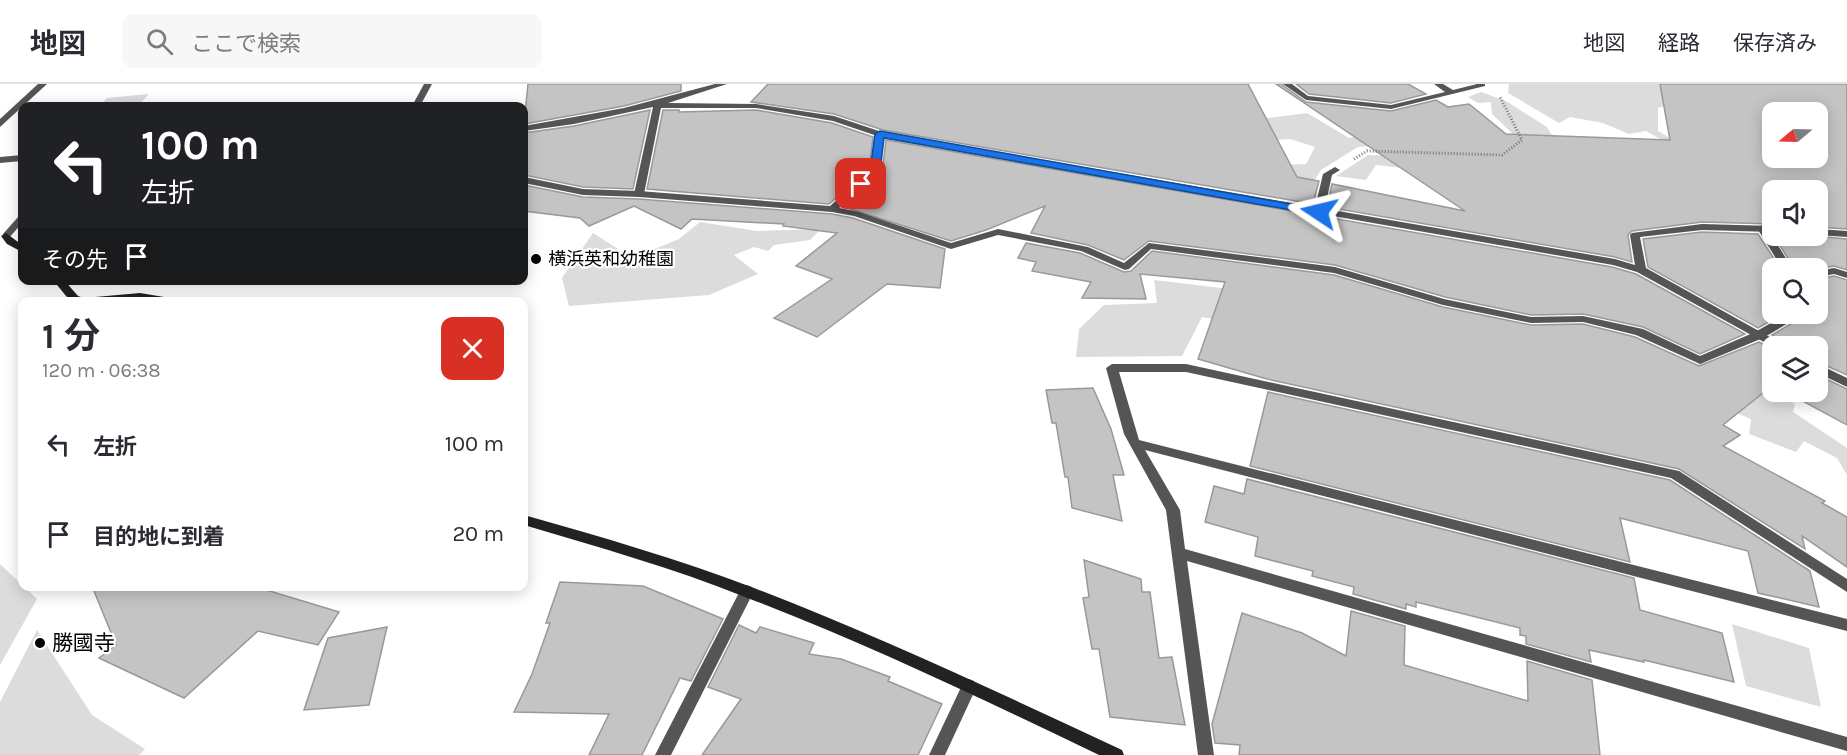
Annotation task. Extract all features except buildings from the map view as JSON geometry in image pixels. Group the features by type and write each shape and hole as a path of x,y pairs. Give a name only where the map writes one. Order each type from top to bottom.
{"street":[{"path":"24,102 43,84"},
{"path":"418,102 428,84"},
{"path":"1287,84 1306,98 1391,107 1481,85"},
{"path":"1438,84 1452,93"},
{"path":"528,129 582,122 657,105 716,85"},
{"path":"657,105 756,106 834,119 880,134 1615,262 1641,270 1762,337"},
{"path":"639,194 657,105"},
{"path":"0,124 18,107"},
{"path":"832,209 875,171 880,134"},
{"path":"0,160 18,158"},
{"path":"1319,212 1328,174 1335,170"},
{"path":"528,181 583,192 639,194 832,209 856,214 951,246 999,232 1084,249 1125,267 1149,246 1335,270 1443,302 1531,320 1583,319 1639,332 1700,360 1759,335 1779,324"},
{"path":"3,236 18,222"},
{"path":"1641,270 1635,235 1702,227 1762,228"},
{"path":"1828,233 1847,234"},
{"path":"3,236 18,234"},
{"path":"3,236 18,247"},
{"path":"1828,272 1834,271 1847,275"},
{"path":"61,285 72,297"},
{"path":"129,297 146,297"},
{"path":"1206,755 1173,510 1130,434 1112,368 1186,368 1675,474 1847,586"},
{"path":"1828,374 1847,384"},
{"path":"1135,443 1847,625"},
{"path":"528,521 747,591 857,635 1116,755"},
{"path":"1179,554 1847,744"},
{"path":"663,755 747,591"},
{"path":"937,755 969,686"}],"path":[{"path":"1366,151 1502,155 1522,140 1499,95 1481,85"}],"shaded area":[{"path":"1509,84 1685,84 1678,101 1658,108 1658,131 1668,137 1708,145 1694,158 1646,131 1629,134 1603,123 1570,117 1559,123 1508,93"},
{"path":"1481,92 1506,101 1547,127 1568,163 1448,173 1376,165 1366,180 1336,176 1368,155 1510,159 1513,134 1492,114 1491,102 1478,103 1468,97"},
{"path":"149,94 142,102 103,102 107,98"},
{"path":"1307,113 1349,138 1369,134 1398,144 1358,147 1321,170 1314,181 1248,166 1306,164 1315,147 1290,139 1228,143 1246,121"},
{"path":"700,222 757,231 821,229 810,240 774,245 768,251 754,247 734,255 758,274 709,295 569,306 562,278 593,233 632,258 679,239"},
{"path":"1300,271 1335,275 1410,299 1306,338 1202,317 1182,356 1076,357 1079,329 1104,305 1157,303 1154,280 1297,297"},
{"path":"1545,324 1581,325 1695,365 1712,360 1762,387 1762,402 1795,404 1793,412 1847,448 1847,475 1837,458 1804,441 1796,452 1749,434 1751,419 1547,334"},
{"path":"0,564 18,581 18,591 29,591 37,599 0,665"},
{"path":"1732,624 1809,648 1821,707 1746,686"},
{"path":"37,630 92,715 145,749 139,755 0,755 0,702"}],"place":[{"name":"横浜英和幼稚園","path":"536,259"},
{"name":"勝國寺","path":"40,643"}],"route":[{"path":"861,184 875,171 880,134 1319,212"}]}
